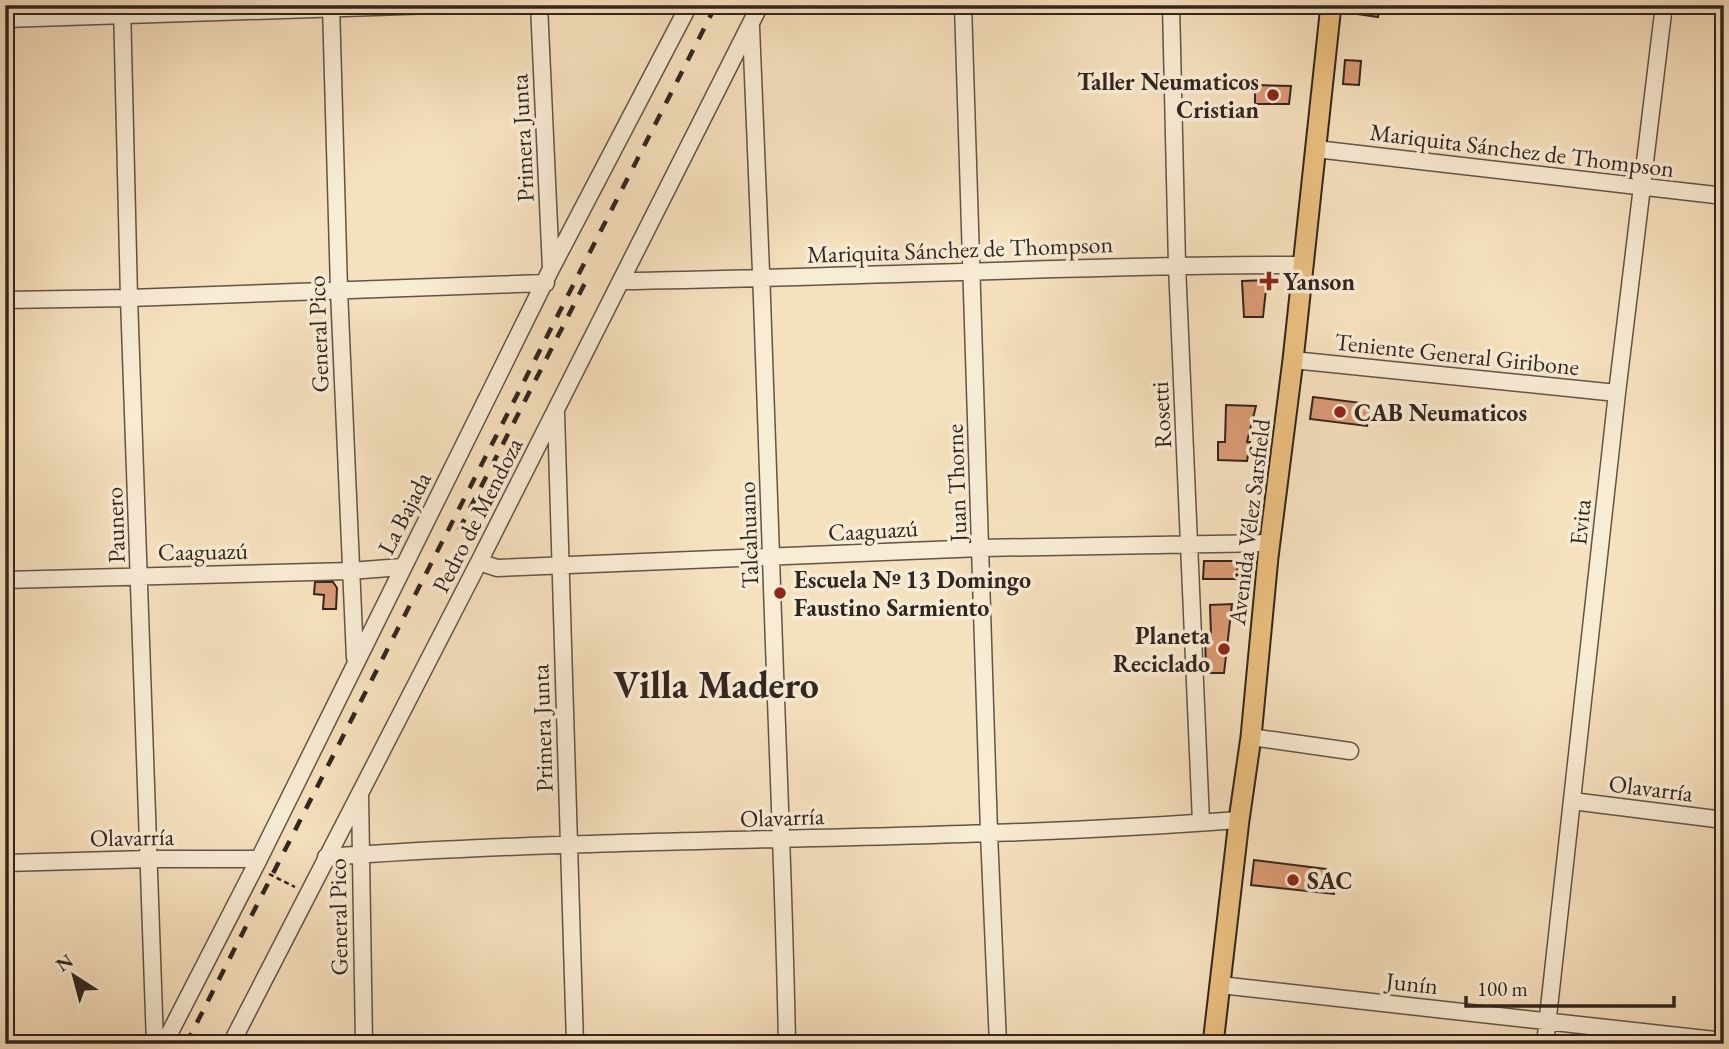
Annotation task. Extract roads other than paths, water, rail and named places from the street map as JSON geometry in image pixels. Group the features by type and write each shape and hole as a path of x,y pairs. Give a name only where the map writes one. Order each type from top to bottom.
{"main road":[{"name":"Avenida Vélez Sarsfield","path":"1213,1044 1238,820 1251,737 1270,543 1293,360 1331,5"}],"street":[{"path":"5,19 122,10 434,5"},
{"name":"Primera Junta","path":"539,5 548,276"},
{"name":"La Bajada","path":"164,1044 257,863 548,276 690,5"},
{"name":"Pedro de Mendoza","path":"231,1044 761,5"},
{"name":"Juan Thorne","path":"962,5 998,1044"},
{"name":"Rosetti","path":"1171,5 1177,265 1201,822"},
{"name":"Evita","path":"1545,1044 1617,393 1664,5"},
{"name":"General Pico","path":"331,7 339,290 356,660"},
{"name":"Paunero","path":"122,10 129,298 155,1044"},
{"name":"Talcahuano","path":"751,24 783,839 787,1044"},
{"name":"Mariquita Sánchez de Thompson","path":"1315,149 1724,196"},
{"name":"Mariquita Sánchez de Thompson","path":"621,281 1177,265 1302,265"},
{"path":"5,300 339,290 548,276"},
{"name":"Teniente General Giribone","path":"1293,360 1617,393"},
{"name":"Primera Junta","path":"556,411 575,1044"},
{"name":"Caaguazú","path":"479,562 498,568 981,548 1270,543"},
{"name":"Caaguazú","path":"5,580 350,571 402,567"},
{"path":"1251,737 1350,751"},
{"name":"General Pico","path":"360,790 364,1044"},
{"name":"Olavarría","path":"1572,801 1724,820"},
{"name":"Olavarría","path":"326,857 569,845 989,834 1238,820"},
{"name":"Olavarría","path":"5,863 149,859 257,863"},
{"name":"Junín","path":"1220,985 1724,1041"}],"railway":[{"path":"186,1044 716,5"},
{"path":"459,530 585,283"}],"place":[{"name":"Taller Neumaticos Cristian","path":"1273,95"},
{"name":"Yanson","path":"1269,281"},
{"name":"CAB Neumaticos","path":"1340,412"},
{"name":"Escuela Nº 13 Domingo Faustino Sarmiento","path":"780,593"},
{"name":"Planeta Reciclado","path":"1224,649"},
{"name":"SAC","path":"1293,880"}],"district":[{"name":"Villa Madero","path":"716,684"}]}
